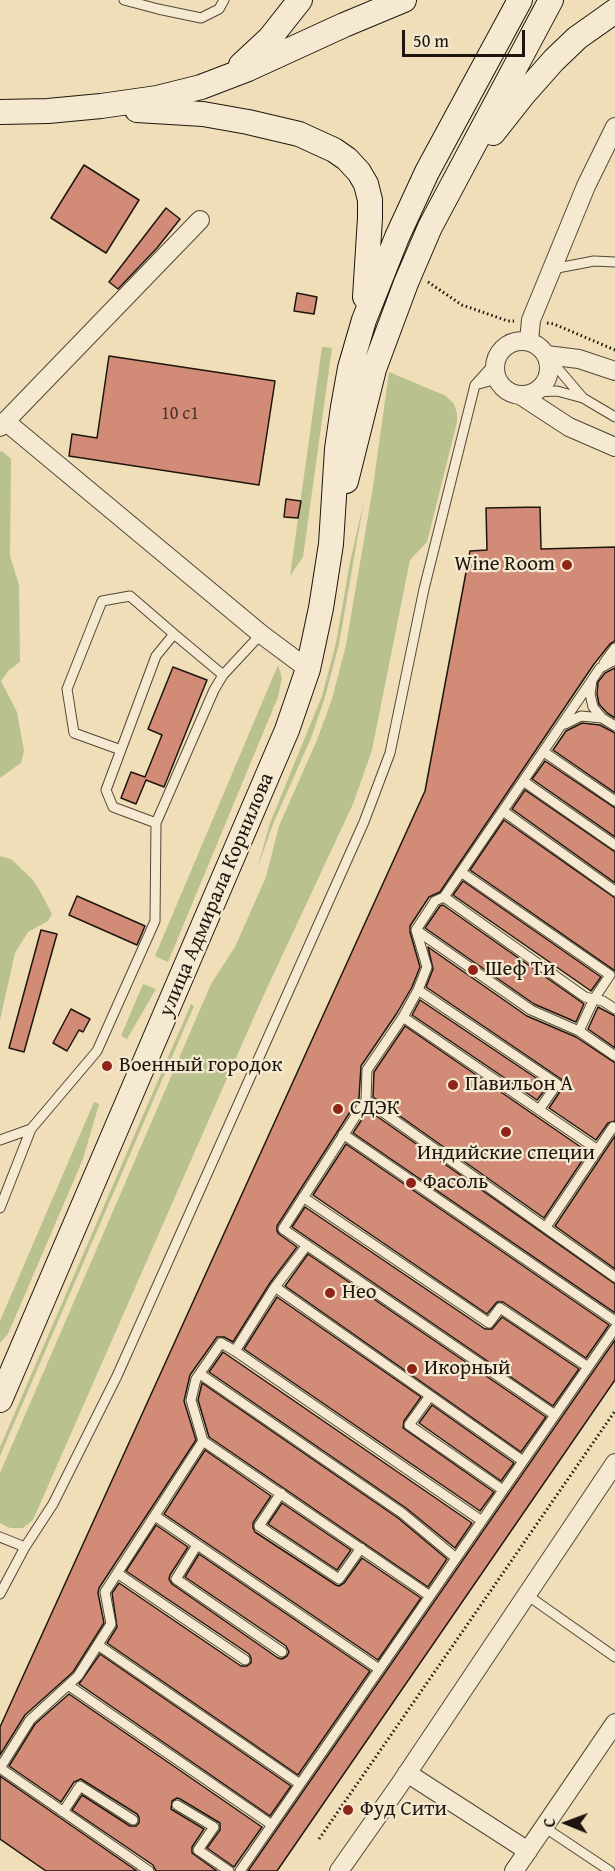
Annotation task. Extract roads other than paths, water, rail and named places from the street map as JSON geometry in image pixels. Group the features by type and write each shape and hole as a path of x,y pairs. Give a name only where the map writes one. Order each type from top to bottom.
{"main road":[{"path":"228,77 270,38 300,0"},
{"path":"0,112 48,111 101,106 157,98 201,87 404,0"},
{"path":"364,320 397,237 427,172 520,0"},
{"path":"331,544 374,369 406,283 430,227 551,0"},
{"path":"456,179 554,60 577,38 615,11"},
{"path":"101,106 203,114 249,122 299,134 334,150 347,159 366,184 370,200 364,320"},
{"name":"улица Адмирала Корнилова","path":"0,1400 10,1369 251,816 287,730 308,669 331,544 337,449 350,368 364,320"}],"street":[{"path":"529,341 531,320 586,186 615,127"},
{"path":"200,220 2,422 261,634 308,669"},
{"path":"527,394 544,383 549,369 546,355 539,346 529,341 513,341 500,350 495,372 506,390 527,394 569,427 615,447"},
{"path":"546,355 579,358 615,371"},
{"path":"339,1871 615,1463"},
{"path":"514,1871 615,1723"},
{"path":"407,1773 528,1851"}],"lane":[{"path":"124,0 201,18 219,9 224,0"},
{"path":"552,269 594,261 615,262"},
{"path":"546,355 583,398"},
{"path":"0,1594 25,1547 53,1504 117,1376 364,822 390,753 424,589 475,385 495,372"},
{"path":"475,385 495,372"},
{"path":"527,394 557,391 583,398 615,417"},
{"path":"121,750 74,733 67,689 102,601 130,596 223,675"},
{"path":"156,823 113,807 106,790 156,656 174,634"},
{"path":"0,1208 32,1129 97,1051 155,921 156,823 214,690 223,675 261,634"},
{"path":"416,930 435,901 444,897 615,648"},
{"path":"600,668 615,660"},
{"path":"592,680 590,694 593,707 602,718 615,725"},
{"path":"563,725 581,716 602,718"},
{"path":"544,752 615,801"},
{"path":"524,782 615,845"},
{"path":"503,811 615,891"},
{"path":"461,872 610,975 594,999 579,1031"},
{"path":"444,897 585,997 603,1001 615,1009"},
{"path":"416,930 428,967 418,990 403,1017 367,1070 366,1100 283,1229 555,1414"},
{"path":"416,930 531,1011 579,1031 615,1056"},
{"path":"418,990 557,1084 539,1110"},
{"path":"403,1017 598,1150"},
{"path":"366,1100 615,1277"},
{"path":"546,1227 613,1127 615,1128"},
{"path":"0,1140 32,1129"},
{"path":"344,1134 615,1321"},
{"path":"303,1197 489,1323 500,1308 588,1367"},
{"path":"236,1351 275,1287 307,1245"},
{"path":"275,1287 523,1461"},
{"path":"240,1871 615,1328"},
{"path":"430,1596 203,1441 191,1400 196,1379 221,1343 236,1351 482,1521"},
{"path":"200,1374 402,1513 456,1558"},
{"path":"430,1396 409,1425 503,1490"},
{"path":"149,1871 0,1768 30,1720 78,1676 98,1645 111,1624 105,1592 203,1441"},
{"path":"281,1493 259,1526 339,1579 361,1548"},
{"path":"155,1516 379,1669"},
{"path":"0,1536 25,1547"},
{"path":"197,1545 176,1579 282,1652"},
{"path":"117,1573 244,1660"},
{"path":"527,1595 615,1657"},
{"path":"98,1645 300,1784"},
{"path":"68,1685 272,1825"},
{"path":"63,1812 80,1786 133,1820"},
{"path":"177,1805 214,1827 198,1850 229,1871"},
{"path":"544,1827 610,1871"}],"place":[{"name":"Wine Room","path":"567,565"},
{"name":"Шеф Ти","path":"473,970"},
{"name":"Военный городок","path":"107,1066"},
{"name":"Павильон А","path":"453,1085"},
{"name":"СДЭК","path":"338,1109"},
{"name":"Индийские специи","path":"506,1132"},
{"name":"Фасоль","path":"411,1183"},
{"name":"Нео","path":"330,1293"},
{"name":"Икорный","path":"412,1369"},
{"name":"Фуд Сити","path":"348,1810"}]}
